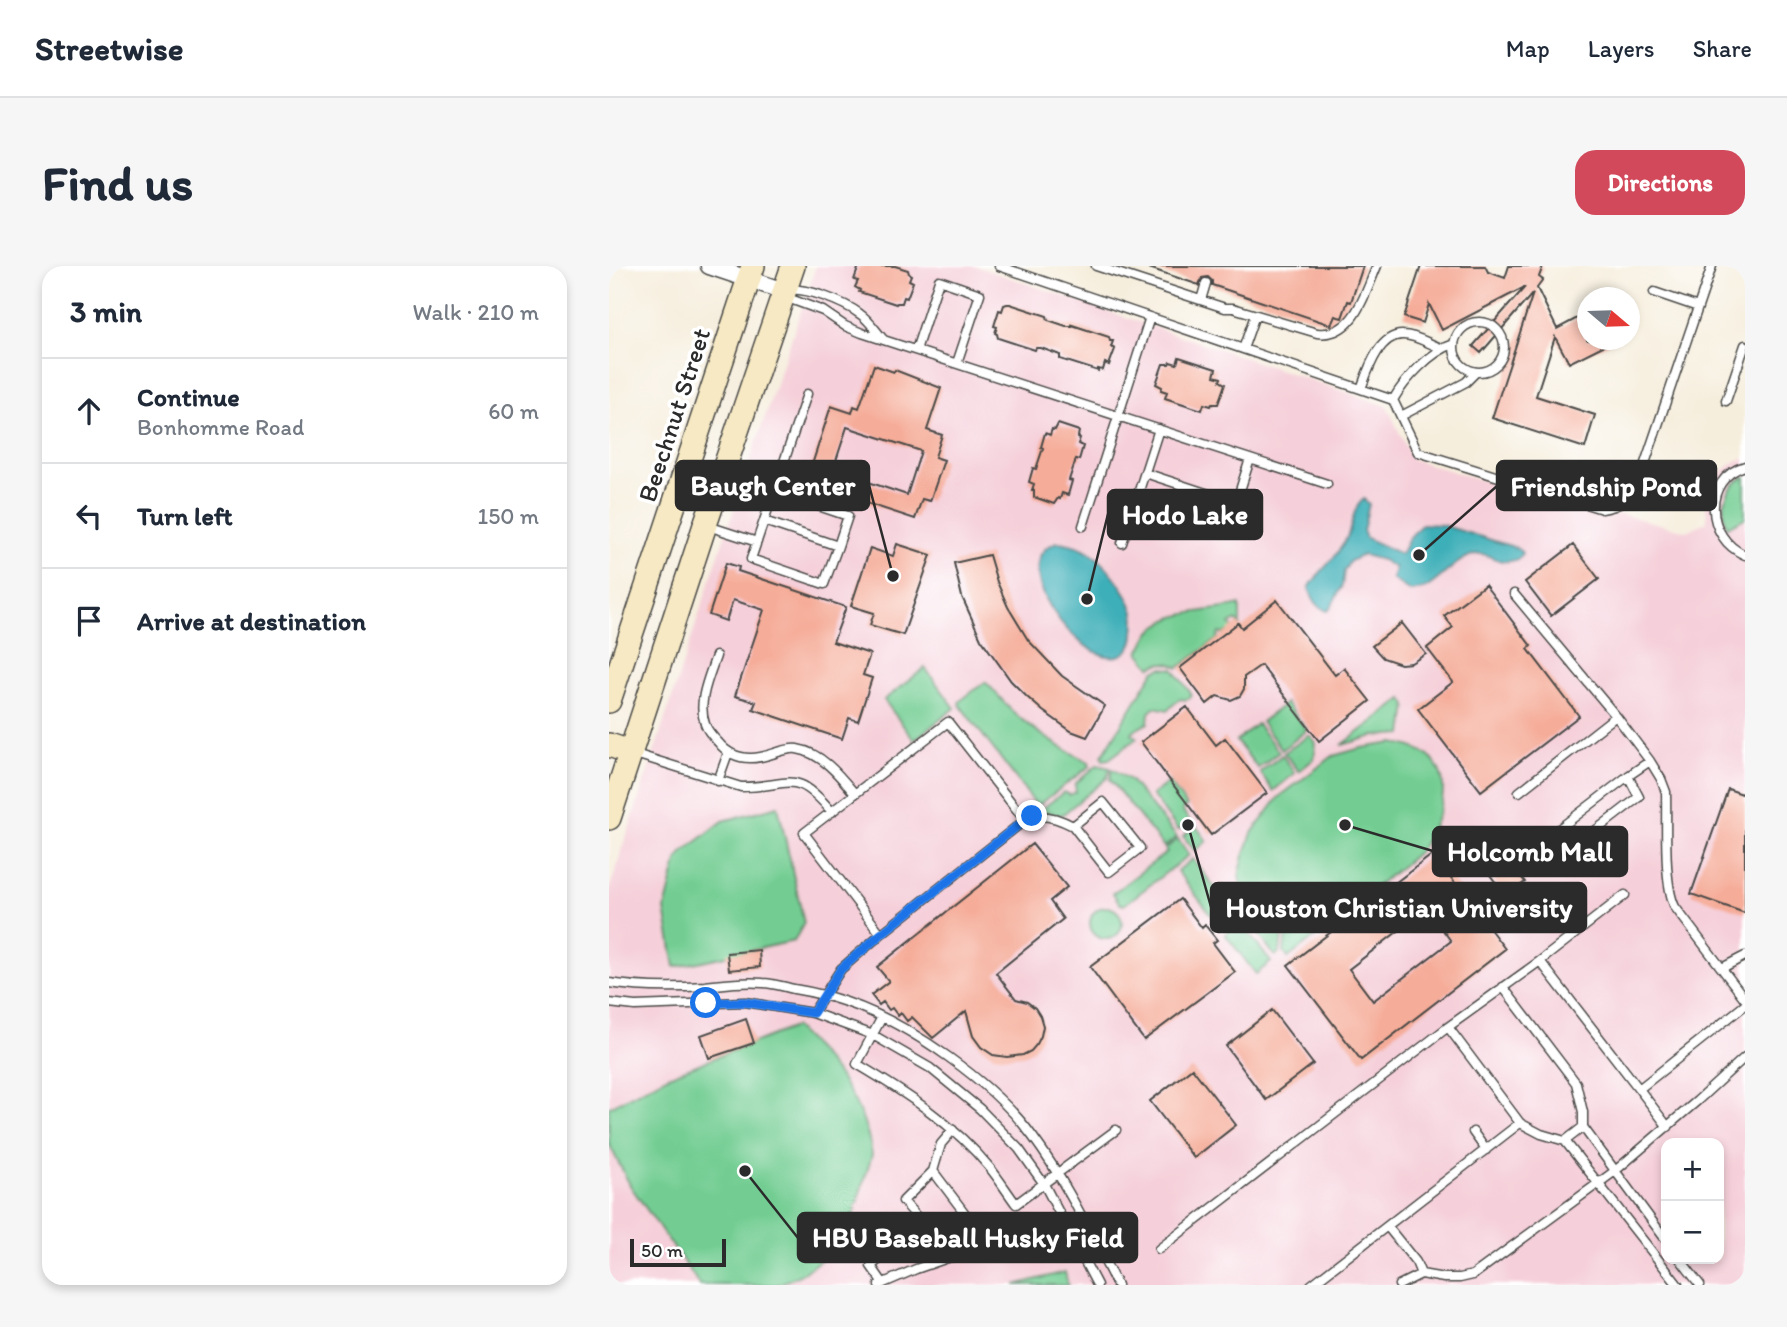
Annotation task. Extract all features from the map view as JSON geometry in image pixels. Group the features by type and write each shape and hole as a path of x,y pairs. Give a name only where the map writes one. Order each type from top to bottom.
{"main road":[{"path":"609,818 620,749 705,525 793,266"},
{"name":"Beechnut Street","path":"609,701 751,273"},
{"path":"671,514 705,525"}],"street":[{"path":"709,266 751,273 784,291"}],"lane":[{"path":"999,266 1393,400 1418,453 1602,509 1618,506 1634,491 1639,481 1712,266"},
{"path":"1096,266 1225,308 1233,307 1327,335 1346,326 1352,318 1377,266"},
{"path":"916,350 939,280 980,294 957,363"},
{"path":"1201,300 1206,284"},
{"path":"784,291 797,289 840,303 862,315 883,339"},
{"path":"784,291 793,300 823,311 845,326 1327,484"},
{"path":"1654,292 1698,307"},
{"path":"823,311 828,299"},
{"path":"1243,349 1255,314"},
{"path":"1083,526 1150,317"},
{"path":"1476,322 1492,326 1498,331 1504,347 1498,363 1485,372 1476,372 1462,366 1454,352 1454,344 1461,329 1476,322"},
{"path":"1361,389 1375,355 1395,336 1411,336 1441,348"},
{"path":"1393,400 1401,386 1441,348 1454,344"},
{"path":"1726,401 1745,345"},
{"path":"1401,416 1466,382 1476,372"},
{"path":"774,491 848,516 824,584 751,559 757,542 774,491 807,394"},
{"path":"1122,543 1159,429"},
{"path":"1145,473 1236,503 1250,459"},
{"path":"1745,466 1726,478 1717,491 1714,506 1720,535 1730,546 1745,555"},
{"path":"764,521 838,546"},
{"path":"705,525 757,542"},
{"path":"1514,594 1616,716 1661,779 1666,792 1670,898 1744,996"},
{"path":"716,656 702,704 703,716 705,725 728,753 751,758 787,749 804,751 828,764 855,794"},
{"path":"1519,792 1616,716"},
{"path":"881,934 804,833 948,722 1025,820"},
{"path":"620,749 741,787 801,783 811,789 832,811"},
{"path":"718,781 728,753"},
{"path":"1629,776 1639,796 1565,854 1552,835 1629,776 1650,761"},
{"path":"813,1013 841,969 1025,820 1037,816 1073,826 1109,872 1140,848 1103,802 1073,826"},
{"path":"1159,1250 1448,1027 1625,895"},
{"path":"1722,968 1745,956"},
{"path":"1540,961 1668,1127"},
{"path":"609,983 631,987 765,983 848,1002 922,1039 975,1077 1033,1136 1058,1174 1117,1285"},
{"path":"1503,987 1576,1083 1583,1112 1583,1127 1661,1233"},
{"path":"609,1003 635,1006 744,1002 813,1013 873,1035 930,1068 980,1109 1019,1149 1044,1184 1097,1285"},
{"path":"1639,1089 1745,1005"},
{"path":"882,1017 857,1064 896,1088 953,1130 991,1169 1016,1204 1116,1130"},
{"path":"1448,1027 1520,1123 1565,1142 1678,1285"},
{"path":"1399,1285 1421,1274 1452,1278 1473,1275 1615,1171 1745,1057"},
{"path":"1311,1285 1520,1123"},
{"path":"1565,1142 1583,1127"},
{"path":"952,1257 903,1201 933,1171 941,1144 953,1130"},
{"path":"1473,1132 1486,1150"},
{"path":"923,1223 871,1266 881,1284 985,1245 985,1240 933,1171"},
{"path":"1388,1226 1416,1262 1421,1274"},
{"path":"1684,1264 1700,1285"},
{"path":"1473,1275 1474,1285"}],"shaded area":[{"path":"816,266 975,266 1387,406 1412,459 1601,517 1620,514 1687,531 1707,521 1706,505 1710,488 1721,472 1745,458 1745,1285 609,1285 609,890"}],"green space":[{"path":"1745,476 1745,518 1727,527 1724,512 1726,498 1733,485"},
{"path":"1240,605 1240,625 1236,620 1230,624 1249,649 1242,654 1226,632 1219,633 1217,639 1178,668 1165,663 1151,667 1139,652 1147,637 1165,621 1189,613"},
{"path":"925,668 955,708 914,740 884,700"},
{"path":"1162,668 1173,669 1191,697 1178,700 1168,710 1154,707 1149,713 1148,723 1133,731 1132,734 1137,738 1109,759 1103,760 1102,756 1154,671"},
{"path":"985,682 1029,725 1089,762 1090,766 1037,806 959,704"},
{"path":"1403,699 1407,705 1403,734 1374,736 1342,745"},
{"path":"1286,703 1307,730 1282,750 1261,722"},
{"path":"1257,724 1279,752 1258,768 1236,741"},
{"path":"1308,736 1316,743 1314,759 1299,771 1284,753"},
{"path":"1393,743 1422,751 1438,768 1442,779 1441,805 1426,842 1402,866 1353,904 1312,917 1277,919 1258,911 1243,891 1239,876 1252,833 1279,797 1333,756"},
{"path":"1282,755 1295,773 1273,791 1260,772"},
{"path":"1097,765 1110,768 1107,778 1062,815 1040,810 1064,792 1070,795 1076,792 1075,784"},
{"path":"1112,769 1130,780 1177,837 1164,847 1110,780"},
{"path":"1169,782 1187,806 1182,810 1190,821 1178,830 1152,795"},
{"path":"778,806 804,923 794,941 675,967 665,909 677,861 682,853 723,821"},
{"path":"1196,826 1207,841 1195,851 1183,836"},
{"path":"1178,839 1189,855 1124,905 1120,904 1113,893 1167,852 1165,849"},
{"path":"1193,859 1228,905 1213,917 1177,871"},
{"path":"1106,907 1117,912 1122,923 1117,934 1106,939 1095,934 1090,923 1095,912"},
{"path":"1250,917 1260,924 1283,928 1280,952 1275,956 1247,919"},
{"path":"1337,918 1288,958 1284,952 1287,928 1319,924"},
{"path":"1240,922 1271,962 1256,974 1225,934"},
{"path":"794,1027 821,1054 844,1084 854,1100 868,1136 872,1155 846,1239 800,1275 777,1285 700,1285 631,1187 609,1144 609,1107 668,1076"},
{"path":"1065,1272 1068,1285 1015,1285"}],"water":[{"path":"1364,499 1369,504 1363,531 1366,538 1401,554 1410,537 1422,524 1442,525 1517,548 1522,553 1518,559 1510,561 1481,554 1469,556 1426,588 1410,591 1392,579 1395,568 1382,560 1363,555 1350,561 1344,571 1342,586 1327,611 1315,602 1309,588 1342,546 1357,507"},
{"path":"1058,542 1078,546 1091,553 1107,567 1126,595 1134,612 1135,625 1132,643 1121,655 1104,655 1086,646 1068,630 1053,610 1042,589 1038,569 1042,552"}],"building":[{"path":"859,266 895,266 908,270 911,275 909,280 913,282 907,298 904,297 902,303 896,304 859,292 855,287 858,281 854,280"},
{"path":"1149,266 1363,266 1351,302 1348,301 1342,318 1335,316 1331,325 1212,285 1208,277 1202,278 1199,285"},
{"path":"1421,266 1485,266 1488,272 1505,278 1509,266 1543,266 1539,277 1543,280 1537,288 1557,329 1577,318 1577,350 1595,350 1569,363 1555,337 1536,396 1595,415 1585,448 1492,418 1533,293 1481,353 1473,346 1525,287 1442,330 1429,304 1423,323 1404,317"},
{"path":"1010,304 1047,316 1048,320 1066,326 1072,325 1109,337 1110,341 1113,341 1111,347 1115,349 1109,365 1105,363 1103,370 1098,371 1060,359 1060,355 1041,348 1035,350 998,338 995,333 997,327 994,326 999,310 1002,311 1004,305"},
{"path":"1179,357 1216,369 1214,376 1221,378 1220,381 1225,384 1218,404 1204,404 1202,410 1165,398 1167,392 1156,384 1163,364 1177,364"},
{"path":"874,365 941,388 927,430 942,435 935,457 944,460 930,501 922,499 915,519 827,490 829,483 808,477 831,406 852,413 854,406 859,408","holes":["847,427 921,451 907,495 833,470"]},
{"path":"1058,424 1079,431 1078,444 1083,446 1069,480 1072,481 1068,495 1062,493 1054,504 1034,497 1034,484 1029,482 1043,448 1041,447 1045,433 1050,435"},
{"path":"897,544 931,555 903,635 870,625 874,613 851,606 870,548 893,556"},
{"path":"1573,545 1599,579 1551,616 1525,582"},
{"path":"989,555 1008,607 1028,640 1062,676 1105,706 1087,737 1071,731 1027,697 1011,681 981,639 962,597 954,563"},
{"path":"726,563 739,567 738,571 846,607 833,642 870,654 863,675 872,678 858,721 849,718 842,739 753,709 756,702 735,696 764,610 733,600 726,621 709,615"},
{"path":"1485,585 1531,646 1528,649 1579,716 1481,791 1418,709 1453,682 1427,648 1453,627 1444,616"},
{"path":"1277,600 1335,675 1344,668 1370,701 1319,741 1261,665 1244,677 1244,689 1240,696 1231,700 1217,696 1207,704 1180,668 1238,623 1242,628"},
{"path":"1402,623 1426,654 1411,663 1401,664 1383,658 1372,646"},
{"path":"1187,707 1216,745 1225,738 1267,793 1211,835 1141,742"},
{"path":"1728,789 1745,795 1745,913 1691,894"},
{"path":"1032,844 1067,887 1050,901 1063,919 996,973 1016,999 1027,1002 1040,1016 1043,1026 1041,1036 1031,1051 1007,1057 993,1055 981,1047 973,1036 966,1011 933,1038 912,1017 907,1021 901,1013 898,1016 892,1008 889,1010 883,1002 879,1005 871,995 889,981 877,967"},
{"path":"1502,853 1525,882 1506,896 1484,867"},
{"path":"1433,854 1505,949 1361,1060 1288,965","holes":["1427,909 1451,941 1373,1001 1349,969"]},
{"path":"1180,899 1202,928 1205,925 1217,940 1213,943 1235,972 1144,1040 1090,967"},
{"path":"759,950 760,967 729,970 727,953"},
{"path":"1272,1010 1313,1064 1266,1100 1226,1046"},
{"path":"746,1019 754,1043 709,1058 701,1035"},
{"path":"1192,1068 1236,1125 1194,1158 1150,1101"}],"place":[{"name":"Friendship Pond","path":"1419,555"},
{"name":"Baugh Center","path":"893,576"},
{"name":"Hodo Lake","path":"1087,599"},
{"name":"Houston Christian University","path":"1188,825"},
{"name":"Holcomb Mall","path":"1345,825"},
{"name":"HBU Baseball Husky Field","path":"745,1171"}],"route":[{"path":"706,1003 744,1002 813,1013 841,969 881,934 1032,816"}]}
